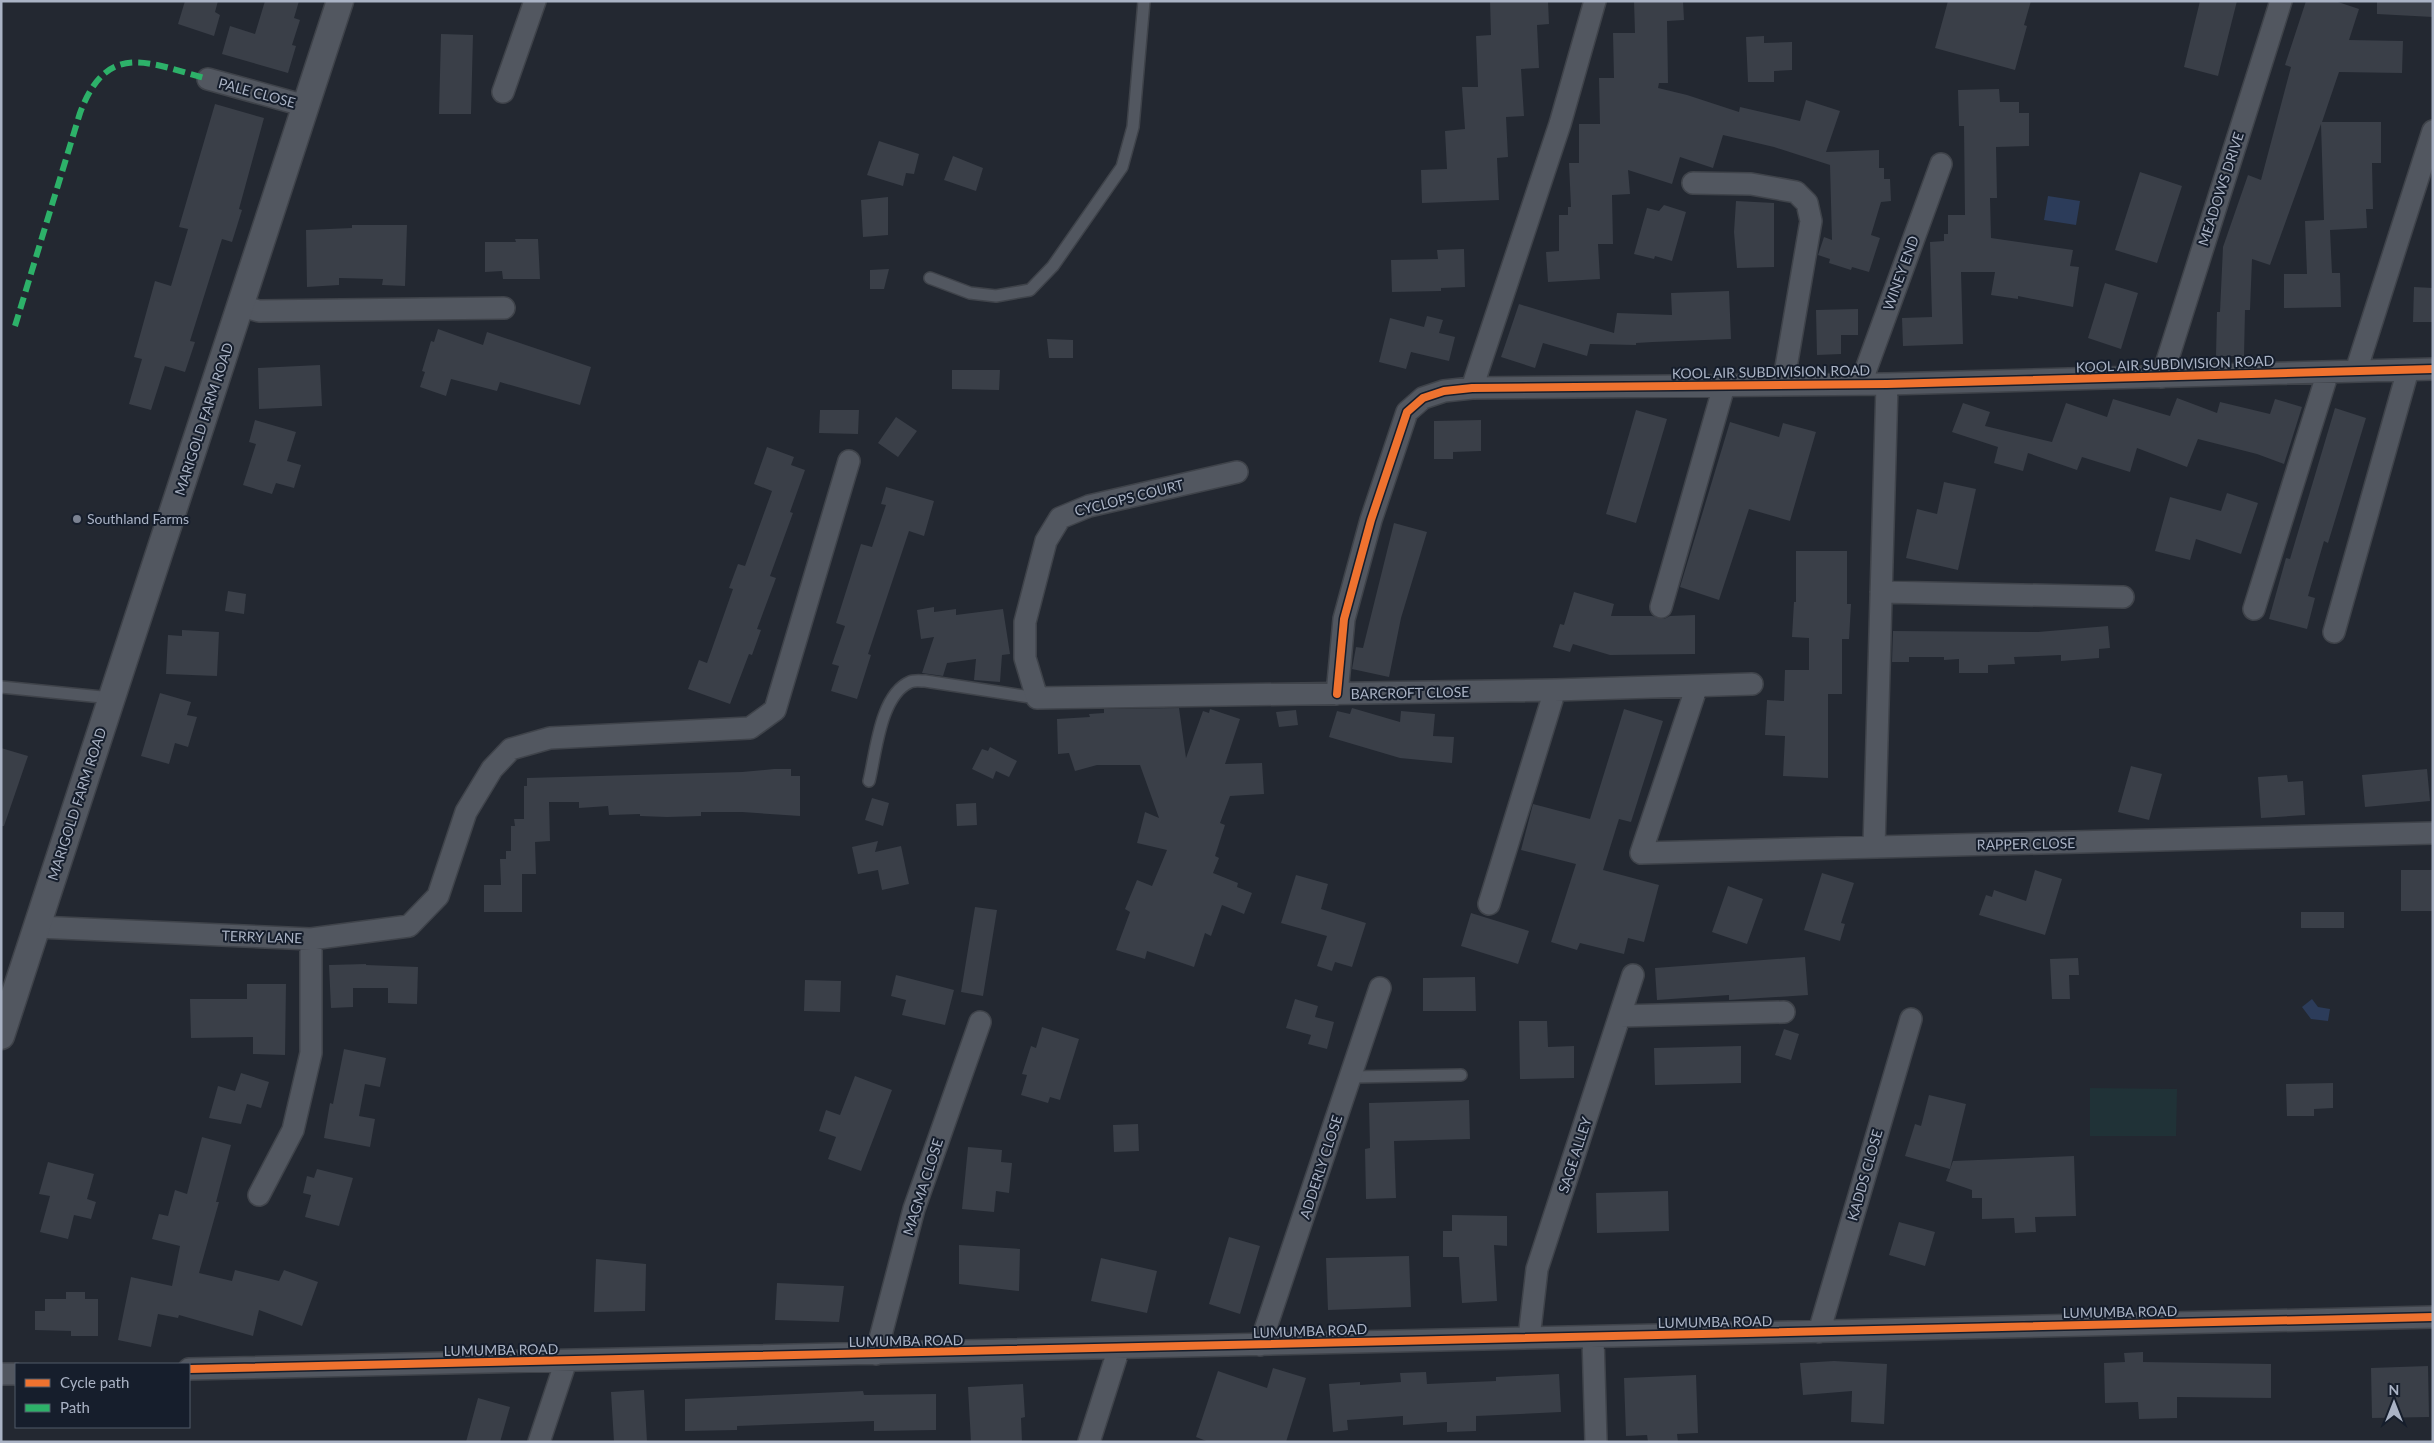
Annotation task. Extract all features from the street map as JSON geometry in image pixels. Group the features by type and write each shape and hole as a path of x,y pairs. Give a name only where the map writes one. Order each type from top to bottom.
{"street":[{"name":"MARIGOLD FARM ROAD","path":"1,1036 340,1"},
{"path":"503,92 536,1"},
{"path":"1472,388 1560,124 1595,1"},
{"name":"MEADOWS DRIVE","path":"2162,377 2281,1"},
{"name":"PALE CLOSE","path":"208,79 306,106"},
{"path":"2356,371 2433,131"},
{"name":"WINEY END","path":"1861,383 1941,164"},
{"path":"1693,183 1751,184 1796,192 1807,203 1811,221 1783,384"},
{"path":"241,306 258,311 504,308"},
{"name":"KOOL AIR SUBDIVISION ROAD","path":"1337,694 1344,620 1371,520 1407,412 1423,398 1444,391 1472,388 1887,384 2433,369"},
{"path":"2334,632 2408,370"},
{"path":"2254,609 2328,372"},
{"path":"1874,847 1887,384"},
{"path":"1661,607 1724,386"},
{"path":"311,939 409,926 438,896 466,812 492,768 511,749 550,738 750,728 774,710 850,461"},
{"name":"CYCLOPS COURT","path":"1037,698 1025,658 1025,622 1046,541 1060,518 1089,506 1237,472"},
{"path":"1881,592 2123,597"},
{"name":"BARCROFT CLOSE","path":"1037,698 1555,690 1752,684"},
{"name":"RAPPER CLOSE","path":"1697,686 1641,853 2433,833"},
{"path":"1489,904 1555,690"},
{"name":"TERRY LANE","path":"37,927 311,939 311,1053 293,1130 259,1195"},
{"name":"SAGE ALLEY","path":"1529,1338 1537,1269 1633,975"},
{"name":"ADDERLY CLOSE","path":"1260,1345 1380,988"},
{"path":"1620,1016 1784,1012"},
{"name":"KADDS CLOSE","path":"1819,1332 1911,1019"},
{"name":"MAGMA CLOSE","path":"876,1354 914,1209 980,1022"},
{"name":"LUMUMBA ROAD","path":"190,1370 2433,1317"},
{"path":"1594,1337 1596,1442"},
{"path":"1089,1442 1119,1348"},
{"path":"539,1442 566,1361"},
{"path":"1,1374 15,1374"}],"lane":[{"path":"930,278 970,293 996,296 1030,290 1053,266 1122,167 1133,127 1144,1"},
{"path":"870,781 885,711 897,692 910,682 925,681 1037,698"},
{"path":"1,687 112,698"},
{"path":"1351,1077 1461,1075"}],"shaded area":[{"path":"2090,1088 2177,1089 2176,1136 2090,1136"}],"water":[{"path":"2048,196 2080,201 2076,225 2044,220"},
{"path":"2312,999 2318,1007 2330,1009 2328,1021 2311,1019 2302,1007"}],"building":[{"path":"185,1 218,1 215,12 220,15 214,36 178,24"},
{"path":"265,1 299,1 294,18 300,20 292,45 296,46 288,73 222,54 230,26 255,34"},
{"path":"1490,1 1548,1 1549,24 1537,25 1539,68 1521,69 1524,116 1506,117 1508,157 1497,158 1499,200 1422,203 1421,170 1447,169 1445,131 1465,129 1462,87 1478,87 1476,36 1491,35"},
{"path":"1634,1 1683,1 1684,20 1667,21 1668,83 1659,83 1658,88 1687,95 1739,112 1740,107 1800,121 1806,100 1840,111 1826,152 1879,150 1879,168 1884,168 1884,179 1890,179 1891,201 1881,202 1871,235 1880,238 1869,272 1852,267 1851,270 1829,263 1830,259 1818,255 1824,237 1832,240 1830,165 1774,147 1723,135 1713,168 1680,157 1672,184 1628,170 1630,194 1612,195 1613,244 1598,244 1600,279 1548,282 1546,252 1559,251 1559,215 1568,215 1568,207 1571,207 1569,163 1579,163 1579,124 1600,124 1599,78 1614,78 1613,33 1635,33"},
{"path":"1948,1 2031,1 2024,25 2027,26 2015,70 1935,48"},
{"path":"2200,1 2237,1 2218,76 2184,67"},
{"path":"2306,1 2335,1 2359,9 2349,40 2403,41 2402,73 2339,72 2322,122 2381,122 2381,163 2372,163 2373,209 2366,209 2367,228 2330,230 2332,273 2340,273 2341,307 2284,308 2284,274 2307,274 2305,221 2324,220 2321,124 2270,265 2252,259 2250,310 2245,310 2244,356 2216,356 2217,312 2220,312 2223,247 2248,175 2261,180 2291,67 2285,65"},
{"path":"2377,1 2433,1 2433,17 2377,14"},
{"path":"441,34 473,35 471,114 439,114"},
{"path":"1764,36 1764,43 1792,42 1792,70 1774,71 1774,82 1748,82 1746,37"},
{"path":"1999,89 2000,102 2019,102 2019,113 2029,113 2029,146 1996,147 1997,198 1990,198 1991,238 2073,250 2070,266 2079,267 2073,307 2018,296 2018,299 1991,295 1995,272 1961,272 1963,344 1903,346 1902,318 1932,317 1930,242 1944,241 1944,234 1948,234 1948,215 1965,215 1964,126 1959,126 1958,90"},
{"path":"215,104 264,118 239,209 242,210 232,242 222,239 190,341 195,342 185,372 165,366 151,410 129,404 142,359 134,357 155,281 171,286 188,229 179,227"},
{"path":"879,141 919,154 914,174 906,173 903,186 867,175"},
{"path":"953,156 983,168 976,191 944,180"},
{"path":"2140,172 2182,186 2157,263 2115,250"},
{"path":"888,197 888,235 863,237 861,200"},
{"path":"1736,201 1774,203 1774,267 1737,268 1734,232"},
{"path":"1664,205 1686,212 1672,261 1655,256 1654,259 1634,254 1647,208 1659,211"},
{"path":"352,225 407,225 405,286 382,285 383,279 339,278 339,285 307,287 306,230 352,228"},
{"path":"515,239 538,239 540,279 503,279 502,271 485,272 485,242 516,242"},
{"path":"1464,249 1465,287 1441,288 1441,291 1392,292 1391,260 1438,259 1437,250"},
{"path":"889,269 884,289 870,289 870,270"},
{"path":"2105,283 2138,293 2121,349 2088,338"},
{"path":"2414,287 2433,288 2433,322 2413,322"},
{"path":"1729,291 1731,339 1636,343 1636,345 1590,344 1587,356 1543,343 1535,368 1501,357 1519,304 1614,333 1617,313 1672,315 1671,293"},
{"path":"1858,309 1858,335 1841,335 1841,354 1817,355 1816,310"},
{"path":"1427,316 1443,320 1439,333 1455,337 1449,361 1411,352 1406,369 1379,362 1390,318 1424,327"},
{"path":"438,329 483,345 487,332 591,367 580,405 500,382 497,391 451,379 446,396 420,387 425,372 422,371 431,341 434,342"},
{"path":"1047,339 1073,340 1073,358 1049,358"},
{"path":"320,365 322,406 259,409 258,368"},
{"path":"952,370 1000,370 999,390 952,389"},
{"path":"2177,398 2217,413 2220,402 2270,414 2275,399 2302,407 2284,464 2257,454 2198,439 2187,467 2137,448 2130,472 2082,457 2077,470 2028,453 2023,471 1994,463 1998,447 1952,432 1963,403 1990,412 1985,426 2052,442 2066,403 2107,417 2113,399 2170,416"},
{"path":"2335,408 2366,418 2328,543 2324,541 2308,596 2315,598 2307,629 2269,619 2286,558 2290,559"},
{"path":"820,410 859,410 858,434 819,433"},
{"path":"1636,410 1667,419 1636,523 1606,514"},
{"path":"896,417 917,431 898,457 878,443"},
{"path":"255,420 296,432 287,461 301,465 294,488 276,483 272,494 243,485 256,444 249,442"},
{"path":"1481,420 1481,451 1453,452 1453,459 1434,459 1434,421"},
{"path":"1730,422 1779,437 1783,423 1816,432 1790,521 1749,509 1719,600 1680,587"},
{"path":"767,447 794,457 791,465 805,470 790,512 793,513 770,576 776,578 757,629 761,630 752,655 749,654 730,704 688,689 699,660 707,663 733,589 729,588 738,564 745,566 772,491 754,484"},
{"path":"1944,482 1976,489 1958,570 1906,558 1917,509 1937,514"},
{"path":"886,487 934,501 924,536 909,531 868,654 871,655 857,699 831,691 839,666 832,664 845,626 836,623 861,544 872,547 886,505 881,504"},
{"path":"2227,493 2258,503 2241,554 2196,539 2190,560 2155,551 2170,497 2221,511"},
{"path":"1394,523 1427,532 1401,618 1389,677 1352,669 1356,647 1363,648"},
{"path":"1796,551 1847,551 1847,604 1851,604 1849,639 1842,639 1842,694 1828,694 1828,778 1783,776 1785,736 1765,735 1767,700 1784,701 1785,670 1809,670 1809,638 1792,637 1794,602 1796,602"},
{"path":"228,591 246,594 244,614 225,611"},
{"path":"1574,592 1614,604 1611,616 1652,616 1664,619 1670,616 1695,615 1695,654 1610,655 1573,644 1570,652 1553,647 1560,624 1564,625"},
{"path":"934,607 934,612 956,609 956,615 1003,609 1010,654 1002,655 1000,682 974,680 976,659 947,663 943,676 922,673 934,637 921,639 917,610"},
{"path":"2108,626 2110,648 2099,649 2099,658 2061,661 2061,655 2014,657 2015,664 1988,665 1988,673 1959,673 1959,659 1944,660 1944,657 1909,657 1909,662 1892,662 1893,631 2038,632"},
{"path":"182,630 219,632 217,676 166,674 168,635 182,636"},
{"path":"160,693 191,702 187,715 197,717 188,747 175,743 169,764 141,756"},
{"path":"1179,708 1186,758 1203,711 1209,713 1210,709 1240,719 1225,764 1262,763 1264,794 1230,796 1220,823 1225,825 1215,856 1219,858 1213,873 1238,883 1237,887 1252,893 1244,914 1222,905 1211,936 1205,933 1194,967 1147,951 1145,959 1116,950 1130,912 1125,909 1137,880 1152,886 1167,850 1137,843 1145,812 1159,818 1140,765 1097,765 1075,771 1069,753 1058,754 1057,719 1090,717 1089,714 1104,713 1104,709"},
{"path":"1352,708 1400,722 1401,711 1435,714 1433,736 1454,737 1452,763 1400,758 1329,737 1337,711 1350,714"},
{"path":"1624,709 1663,721 1631,822 1619,819 1603,870 1659,885 1644,942 1628,938 1624,954 1580,943 1577,950 1551,942 1576,864 1521,850 1533,804 1590,819"},
{"path":"1296,710 1298,725 1279,727 1276,712"},
{"path":"990,747 1017,761 1009,777 996,771 993,779 972,769 982,749 988,751"},
{"path":"1,748 28,756 4,826 1,826"},
{"path":"2131,766 2162,774 2149,820 2118,812"},
{"path":"791,769 791,776 800,776 800,816 742,812 701,812 701,816 667,817 640,816 640,814 609,815 608,806 579,808 579,802 549,802 550,841 535,842 536,874 522,874 522,912 484,912 484,885 501,885 500,859 506,859 506,851 511,851 511,826 515,826 514,819 524,819 524,786 527,786 527,778 742,772"},
{"path":"2427,769 2430,801 2365,807 2362,775"},
{"path":"2287,775 2288,782 2303,781 2305,815 2261,818 2258,777"},
{"path":"872,798 889,803 883,826 865,820"},
{"path":"976,803 977,825 957,826 956,804"},
{"path":"878,841 875,852 901,846 909,884 882,890 878,870 858,874 852,847"},
{"path":"2035,870 2062,879 2045,935 1979,915 1986,895 1992,897 1994,890 2026,901"},
{"path":"2401,870 2433,870 2433,911 2401,911"},
{"path":"1822,873 1854,883 1841,923 1845,924 1840,941 1804,930"},
{"path":"1296,875 1328,884 1321,909 1366,923 1352,967 1335,962 1332,971 1317,966 1327,936 1281,923"},
{"path":"1728,886 1763,899 1747,944 1712,932"},
{"path":"975,907 997,910 983,996 961,992"},
{"path":"2301,912 2344,912 2344,928 2301,928"},
{"path":"1471,913 1529,931 1518,964 1461,946"},
{"path":"1805,957 1808,995 1729,1000 1729,995 1657,1000 1655,968"},
{"path":"2078,958 2079,975 2069,975 2070,999 2052,999 2050,959"},
{"path":"366,964 418,967 417,1004 388,1003 388,988 353,988 353,1007 331,1008 329,965"},
{"path":"896,975 954,990 945,1025 902,1015 906,1000 891,996"},
{"path":"1475,977 1476,1011 1423,1011 1423,978"},
{"path":"805,980 841,981 840,1012 804,1011"},
{"path":"247,984 286,984 285,1055 253,1054 253,1037 191,1038 190,999 247,999"},
{"path":"1295,999 1318,1006 1315,1017 1334,1022 1327,1049 1308,1044 1311,1035 1286,1028"},
{"path":"1519,1021 1547,1021 1548,1047 1574,1046 1574,1078 1520,1079"},
{"path":"1042,1027 1079,1039 1060,1100 1050,1097 1048,1103 1021,1095 1027,1075 1022,1074 1031,1046 1036,1048"},
{"path":"1784,1029 1799,1034 1791,1060 1775,1055"},
{"path":"1741,1046 1741,1083 1655,1085 1654,1048"},
{"path":"344,1049 386,1058 380,1087 365,1084 359,1116 375,1119 370,1147 324,1138 330,1103 333,1104"},
{"path":"241,1073 269,1082 261,1108 247,1104 241,1124 209,1118 218,1086 235,1091"},
{"path":"855,1076 892,1090 861,1171 828,1159 836,1137 819,1131 826,1110 840,1115"},
{"path":"2333,1083 2333,1108 2314,1109 2314,1116 2287,1116 2286,1084"},
{"path":"1929,1095 1966,1104 1950,1169 1905,1156 1915,1124 1921,1126"},
{"path":"1469,1100 1470,1139 1394,1141 1396,1198 1366,1199 1365,1149 1370,1148 1369,1103"},
{"path":"1138,1124 1139,1151 1114,1152 1113,1125"},
{"path":"202,1137 231,1145 216,1202 219,1202 199,1273 232,1281 235,1270 279,1281 284,1270 318,1282 302,1326 259,1310 253,1336 179,1315 178,1318 158,1314 151,1347 118,1340 131,1277 172,1286 180,1246 152,1239 159,1214 168,1216 175,1190 187,1194"},
{"path":"968,1147 1002,1150 1001,1162 1012,1163 1009,1193 996,1191 994,1212 962,1209"},
{"path":"2074,1156 2076,1216 2035,1217 2036,1232 2015,1233 2014,1218 1982,1219 1982,1198 1972,1198 1972,1190 1946,1181 1953,1161"},
{"path":"48,1162 94,1174 87,1199 96,1202 91,1219 74,1215 68,1239 40,1232 50,1196 39,1194"},
{"path":"317,1169 353,1178 339,1226 305,1217 311,1195 303,1193 307,1176 314,1178"},
{"path":"1668,1191 1669,1231 1597,1233 1596,1193"},
{"path":"1452,1215 1507,1216 1507,1246 1494,1245 1497,1301 1462,1303 1459,1257 1443,1257 1443,1231 1452,1231"},
{"path":"1899,1222 1935,1232 1925,1266 1889,1255"},
{"path":"1229,1237 1260,1246 1240,1314 1209,1304"},
{"path":"959,1245 1020,1249 1019,1291 959,1284"},
{"path":"1409,1256 1411,1307 1328,1310 1326,1258"},
{"path":"1101,1258 1157,1271 1147,1313 1091,1301"},
{"path":"596,1259 646,1264 645,1311 594,1312"},
{"path":"777,1283 844,1286 839,1322 775,1320"},
{"path":"66,1292 85,1292 85,1299 98,1299 98,1336 71,1336 71,1331 35,1330 35,1311 45,1311 45,1299 66,1299"},
{"path":"2143,1352 2143,1362 2271,1364 2271,1398 2177,1397 2177,1418 2139,1419 2138,1402 2105,1403 2104,1363 2125,1362 2124,1353"},
{"path":"1834,1361 1887,1364 1884,1424 1851,1422 1852,1391 1803,1395 1800,1363"},
{"path":"2428,1366 2429,1417 2372,1418 2371,1368"},
{"path":"1273,1368 1306,1378 1286,1442 1209,1442 1196,1437 1218,1371 1267,1388"},
{"path":"1426,1372 1427,1384 1496,1381 1496,1377 1559,1374 1561,1412 1476,1416 1476,1431 1447,1432 1447,1422 1403,1425 1403,1416 1347,1420 1348,1430 1333,1432 1329,1384 1360,1382 1360,1385 1401,1382 1400,1373"},
{"path":"1696,1375 1698,1433 1677,1434 1678,1442 1648,1442 1647,1435 1626,1436 1624,1378"},
{"path":"1023,1384 1025,1417 1021,1418 1022,1442 971,1442 968,1387"},
{"path":"644,1390 647,1442 614,1442 611,1392"},
{"path":"863,1391 864,1395 936,1394 936,1430 874,1431 874,1421 737,1426 737,1430 685,1431 685,1399"},
{"path":"478,1398 510,1407 500,1442 466,1442"}],"marked path":[{"path":"15,326 80,113 91,90 103,75 117,66 132,63 149,63 208,79"}],"cycle path":[{"path":"1337,694 1344,619 1371,520 1407,412 1423,398 1444,391 1472,388 1887,384 2433,369"},
{"path":"190,1369 2433,1317"}],"place":[{"name":"Southland Farms","path":"77,519"}]}
